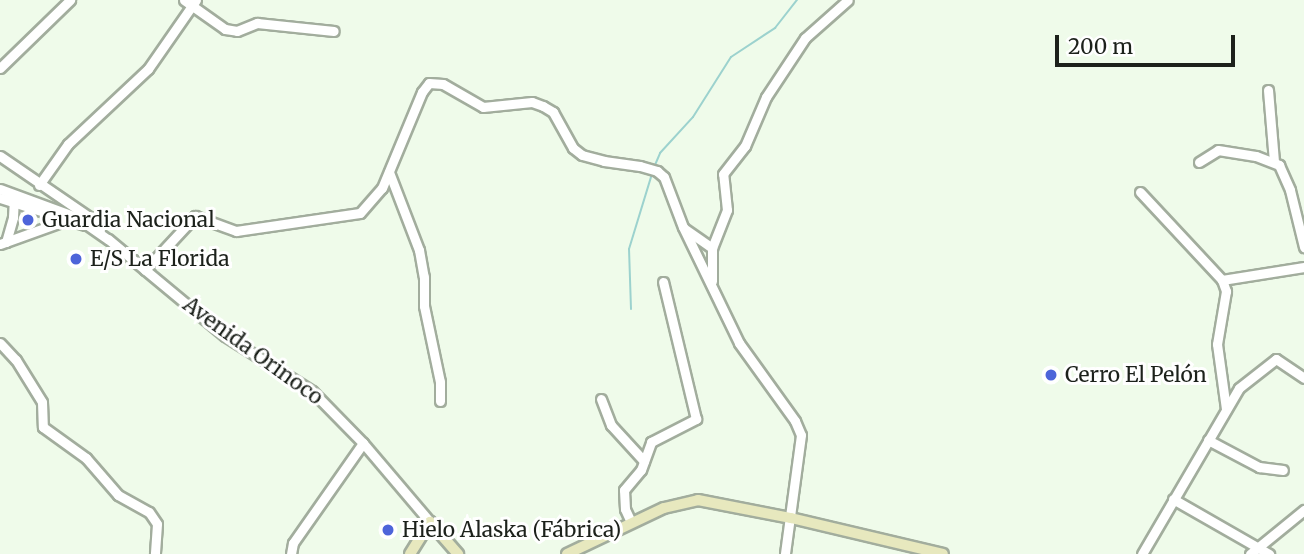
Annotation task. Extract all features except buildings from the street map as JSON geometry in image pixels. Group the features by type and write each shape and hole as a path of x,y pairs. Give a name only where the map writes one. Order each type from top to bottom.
{"main road":[{"path":"567,554 674,504 698,500 791,518 943,554"},
{"path":"410,554 430,522"},
{"name":"Avenida Orinoco","path":"430,522 458,554"}],"street":[{"path":"0,68 70,0"},
{"path":"184,0 194,4 225,29 237,31 257,23 334,31"},
{"path":"712,283 712,248 727,210 723,174 745,146 766,97 805,38 848,0"},
{"path":"39,185 68,144 148,69 194,4"},
{"path":"145,270 195,216 236,231 360,213 375,198 389,172 422,92 436,81 483,107 532,102 543,106 553,112 573,148 582,155 657,171 664,177 682,227 712,283 739,343 795,421 801,435 785,554"},
{"path":"1268,90 1274,162"},
{"path":"1199,162 1218,150 1274,162 1285,174 1304,247"},
{"path":"0,156 89,217 108,239"},
{"path":"389,172 419,250 424,277 424,306 440,382 440,401"},
{"name":"Avenida Orinoco","path":"0,189 14,199 65,221 90,226"},
{"path":"1140,192 1222,280 1226,291 1217,344 1226,409"},
{"name":"Avenida Orinoco","path":"0,198 14,199 76,217 108,239 225,336 312,391 363,443 430,522"},
{"path":"3,243 14,199"},
{"path":"3,243 76,217"},
{"path":"682,227 712,248"},
{"path":"1222,280 1304,267"},
{"path":"631,522 625,509 624,491 656,438 695,419 663,282"},
{"path":"0,343 16,360 42,402 43,427 86,458 118,495 149,512 157,524 155,554"},
{"path":"1142,554 1239,387 1276,359 1304,379"},
{"path":"601,399 611,425 644,461"},
{"path":"1208,440 1259,467 1283,470"},
{"path":"291,554 293,543 363,443"},
{"path":"1173,499 1253,551 1269,554"},
{"path":"1253,551 1304,510"}],"waterway":[{"path":"655,165 660,153 693,117 731,57 775,28 797,0"},
{"path":"631,309 629,249 652,174"}],"place":[{"name":"Guardia Nacional","path":"28,220"},
{"name":"E/S La Florida","path":"76,259"},
{"name":"Cerro El Pelón","path":"1051,375"},
{"name":"Hielo Alaska (Fábrica)","path":"388,530"}]}
